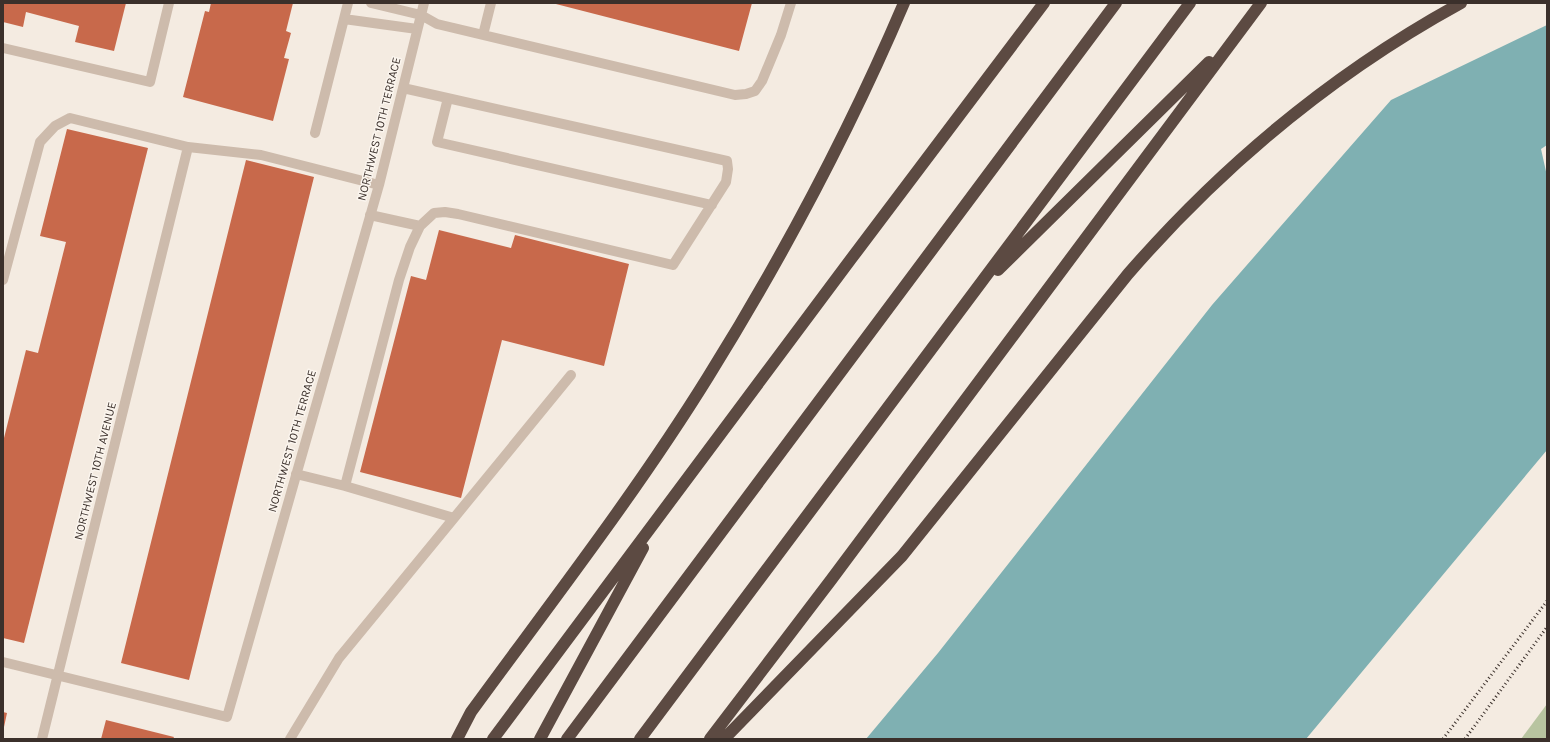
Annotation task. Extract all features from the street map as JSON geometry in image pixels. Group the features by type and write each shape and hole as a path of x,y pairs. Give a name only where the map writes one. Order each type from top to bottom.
{"highway":[{"path":"457,739 471,712 610,522 708,377 809,202 862,95 904,3"},
{"path":"493,739 841,272 1044,3"},
{"path":"567,739 1116,3"},
{"path":"640,739 1190,3"},
{"path":"710,739 822,592 1261,3"},
{"path":"724,739 902,556 1128,274 1156,242 1209,189 1259,143 1365,61 1404,36 1461,3"},
{"path":"970,297 1237,35"},
{"path":"540,739 662,512"}],"street":[{"path":"3,48 150,82 169,3"},
{"path":"315,133 348,3"},
{"path":"371,3 421,15 437,24 735,95 755,91 762,81 781,35 790,3"},
{"name":"NORTHWEST 10TH TERRACE","path":"58,675 227,717 379,185 424,3"},
{"path":"483,35 491,3"},
{"path":"344,19 417,29"},
{"path":"345,486 399,280 410,247 420,226 434,213 445,212 458,214 673,265 726,182 728,169 727,161 403,88"},
{"path":"448,98 436,142 712,205"},
{"path":"3,280 40,142 55,126 70,118 188,147 261,156 379,185"},
{"name":"NORTHWEST 10TH AVENUE","path":"42,739 174,209 188,147"},
{"path":"370,215 420,226"},
{"path":"290,739 339,658 571,375"},
{"path":"296,474 345,486 454,518"},
{"path":"3,662 58,675"}],"green space":[{"path":"1547,704 1547,739 1521,739"}],"water":[{"path":"1547,25 1547,145 1541,149 1547,176 1547,450 1306,739 866,739 938,653 1212,305 1391,100"}],"building":[{"path":"3,3 126,3 114,51 75,42 79,26 26,12 23,27 3,22"},
{"path":"211,3 293,3 286,31 291,33 284,58 289,59 273,121 183,97 205,11 209,12"},
{"path":"552,3 752,3 739,51"},
{"path":"67,129 148,148 24,643 3,638 3,442 26,350 38,353 66,242 40,236"},
{"path":"246,160 314,177 189,680 121,663"},
{"path":"439,230 511,248 515,235 629,264 604,366 502,340 461,498 360,472 411,276 426,280"},
{"path":"3,712 7,713 4,727 3,727"},
{"path":"106,720 174,737 173,739 101,739"}],"railway":[{"path":"1443,739 1547,601"},
{"path":"1465,739 1547,627"}]}
